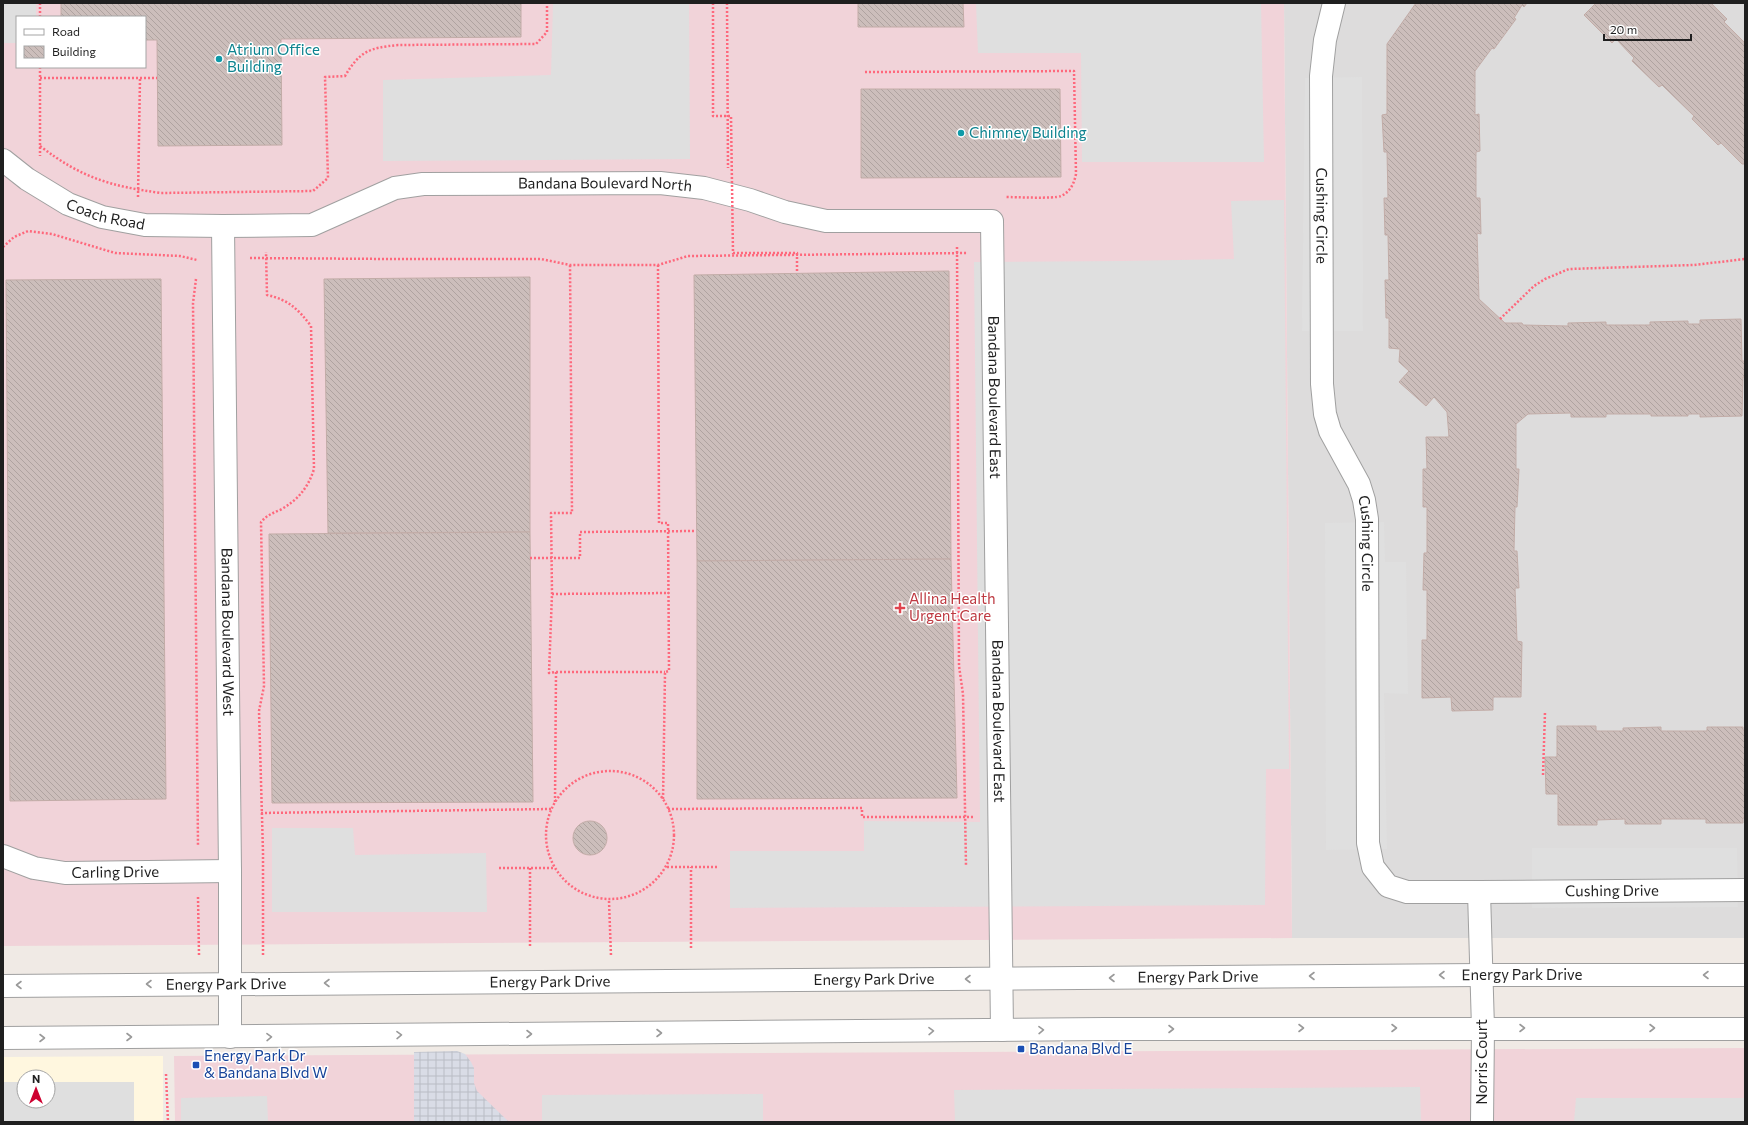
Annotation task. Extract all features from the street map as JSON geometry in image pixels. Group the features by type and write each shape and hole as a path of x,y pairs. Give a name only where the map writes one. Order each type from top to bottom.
{"street":[{"name":"Cushing Circle","path":"1334,3 1325,40 1321,76 1322,384 1325,414 1330,431 1359,484 1364,500 1367,519 1368,843 1373,867 1388,886 1407,892 1479,892"},
{"name":"Coach Road","path":"3,160 40,188 68,204 102,217 145,225 223,226"},
{"name":"Bandana Boulevard North","path":"223,226 312,225 395,188 423,184 660,183 704,188 750,200 786,212 826,221 992,221"},
{"name":"Bandana Boulevard East","path":"992,221 1002,1030"},
{"name":"Bandana Boulevard West","path":"223,226 230,871 230,1037"},
{"name":"Carling Drive","path":"3,856 34,868 65,872 230,871"},
{"name":"Cushing Drive","path":"1479,892 1745,890"},
{"path":"1479,892 1481,975"},
{"name":"Energy Park Drive","path":"3,986 1481,975 1745,975"},
{"name":"Norris Court","path":"1481,975 1483,1028 1482,1122"},
{"path":"3,1038 1002,1030 1483,1028 1745,1029"}],"path":[{"path":"40,3 40,16"},
{"path":"40,146 54,157 84,175 138,190 161,193 313,191 328,178 325,77 345,76 352,64 361,54 379,47 398,45 536,44 547,32 547,3"},
{"path":"713,3 713,116 731,116 733,253 797,253 797,273"},
{"path":"727,3 728,170"},
{"path":"40,68 40,188"},
{"path":"865,72 1074,71 1076,174 1074,183 1069,190 1060,196 1004,198"},
{"path":"40,78 158,78"},
{"path":"138,223 140,78"},
{"path":"720,168 735,172"},
{"path":"957,221 959,666 964,694 966,866"},
{"path":"263,955 262,813 259,710 264,686 262,522 266,516 292,503 303,492 310,481 314,469 311,326 298,309 277,297 267,295 265,226"},
{"path":"320,258 541,258 570,265 658,265 688,256 957,253 992,254"},
{"path":"1500,319 1534,286 1545,279 1569,269 1694,265 1745,259"},
{"path":"197,268 198,260"},
{"path":"570,265 572,513 551,513 552,594 549,673 669,671 668,523 659,523 658,265"},
{"path":"196,274 193,303 199,956"},
{"path":"530,558 580,558 580,532 696,531"},
{"path":"552,594 669,593"},
{"path":"555,802 556,672"},
{"path":"663,800 665,672"},
{"path":"1542,775 1545,712"},
{"path":"604,771 627,773 651,785 663,800 668,808 674,824 674,848 667,867 649,887 631,897 609,901 585,896 562,880 548,857 544,834 546,817 564,789 583,776 604,771"},
{"path":"668,808 862,808 862,817 1000,816"},
{"path":"262,813 551,810"},
{"path":"667,867 718,867"},
{"path":"691,948 692,867"},
{"path":"499,868 554,868"},
{"path":"530,868 530,948"},
{"path":"609,901 611,981"},
{"path":"166,1074 168,1122"}],"shaded area":[{"path":"3,3 1284,3 1292,938 3,946"},
{"path":"3,3 36,3 36,16 16,16 16,43 3,43"},
{"path":"553,3 689,3 690,159 383,161 383,80 551,75"},
{"path":"976,3 1261,3 1264,162 1082,162 1081,53 978,53"},
{"path":"1284,3 1745,3 1745,938 1292,938"},
{"path":"1362,77 1363,331 1302,331 1305,78"},
{"path":"1284,200 1289,769 1266,769 1265,905 730,908 730,851 864,851 864,821 980,822 974,262 1234,259 1231,201"},
{"path":"1384,522 1385,562 1406,562 1408,694 1384,693 1387,849 1326,850 1325,523"},
{"path":"272,828 353,828 355,855 486,853 487,912 272,912"},
{"path":"1532,848 1737,848 1738,907 1532,908"},
{"path":"1745,1048 1745,1122 175,1122 174,1056"},
{"path":"457,1051 465,1054 474,1068 474,1083 477,1091 509,1122 414,1122 414,1052"},
{"path":"163,1056 163,1122 3,1122 3,1057"},
{"path":"3,1082 16,1082 16,1109 56,1109 56,1082 134,1082 134,1122 3,1122"},
{"path":"1420,1087 1421,1122 955,1122 954,1090"},
{"path":"763,1094 763,1122 542,1122 542,1095"},
{"path":"267,1096 268,1122 181,1122 181,1098"},
{"path":"1576,1098 1745,1098 1745,1122 1574,1122"}],"building":[{"name":"Atrium Office Building","path":"61,3 521,3 521,37 281,39 282,145 158,146 157,40 146,40 146,16 61,16"},
{"path":"858,3 963,3 964,27 858,27"},
{"path":"1416,3 1527,3 1524,7 1522,5 1514,18 1516,19 1494,49 1492,48 1475,71 1475,115 1479,114 1480,151 1476,152 1476,198 1480,198 1481,234 1477,233 1479,299 1505,323 1522,323 1523,325 1568,326 1568,323 1606,322 1606,325 1650,325 1650,322 1688,321 1688,324 1700,324 1700,320 1741,319 1742,361 1745,361 1742,416 1700,417 1700,414 1688,414 1688,416 1651,416 1651,414 1606,414 1606,417 1571,417 1571,413 1528,414 1516,424 1516,469 1519,469 1517,507 1515,507 1514,551 1517,551 1519,588 1515,588 1517,641 1522,642 1521,697 1493,697 1493,710 1452,711 1451,697 1422,698 1422,640 1427,640 1427,590 1423,590 1424,553 1427,553 1427,507 1423,507 1423,469 1427,469 1426,437 1449,437 1447,412 1434,397 1426,406 1399,382 1409,371 1399,362 1400,349 1389,348 1389,318 1386,318 1385,280 1389,280 1388,235 1385,235 1384,198 1388,198 1387,152 1384,152 1382,115 1387,114 1387,44"},
{"path":"1596,3 1711,3 1727,19 1724,22 1745,43 1745,164 1742,164 1721,143 1718,145 1692,119 1694,116 1662,85 1659,87 1632,61 1634,58 1616,39 1612,43 1584,15"},
{"name":"Chimney Building","path":"861,89 1060,89 1061,177 861,178"},
{"path":"949,271 951,559 697,561 694,275"},
{"path":"530,277 530,532 328,533 324,279"},
{"path":"161,279 166,799 10,801 6,280"},
{"path":"530,532 533,802 272,803 269,534"},
{"path":"951,559 957,798 697,799 697,561"},
{"path":"1557,726 1596,726 1596,731 1623,731 1623,728 1661,727 1661,731 1707,731 1707,727 1743,727 1743,730 1745,730 1745,818 1743,818 1743,823 1706,823 1706,819 1661,819 1661,824 1625,824 1625,819 1597,820 1597,825 1558,825 1558,794 1546,794 1545,757 1557,757"},
{"path":"590,821 602,826 607,838 602,850 590,855 578,850 573,838 578,826"}],"place":[{"name":"Atrium Office Building","path":"219,59"},
{"name":"Chimney Building","path":"961,133"},
{"name":"Allina Health Urgent Care","path":"900,608"},
{"name":"Bandana Blvd E","path":"1021,1049"},
{"name":"Energy Park Dr & Bandana Blvd W","path":"196,1065"}]}
